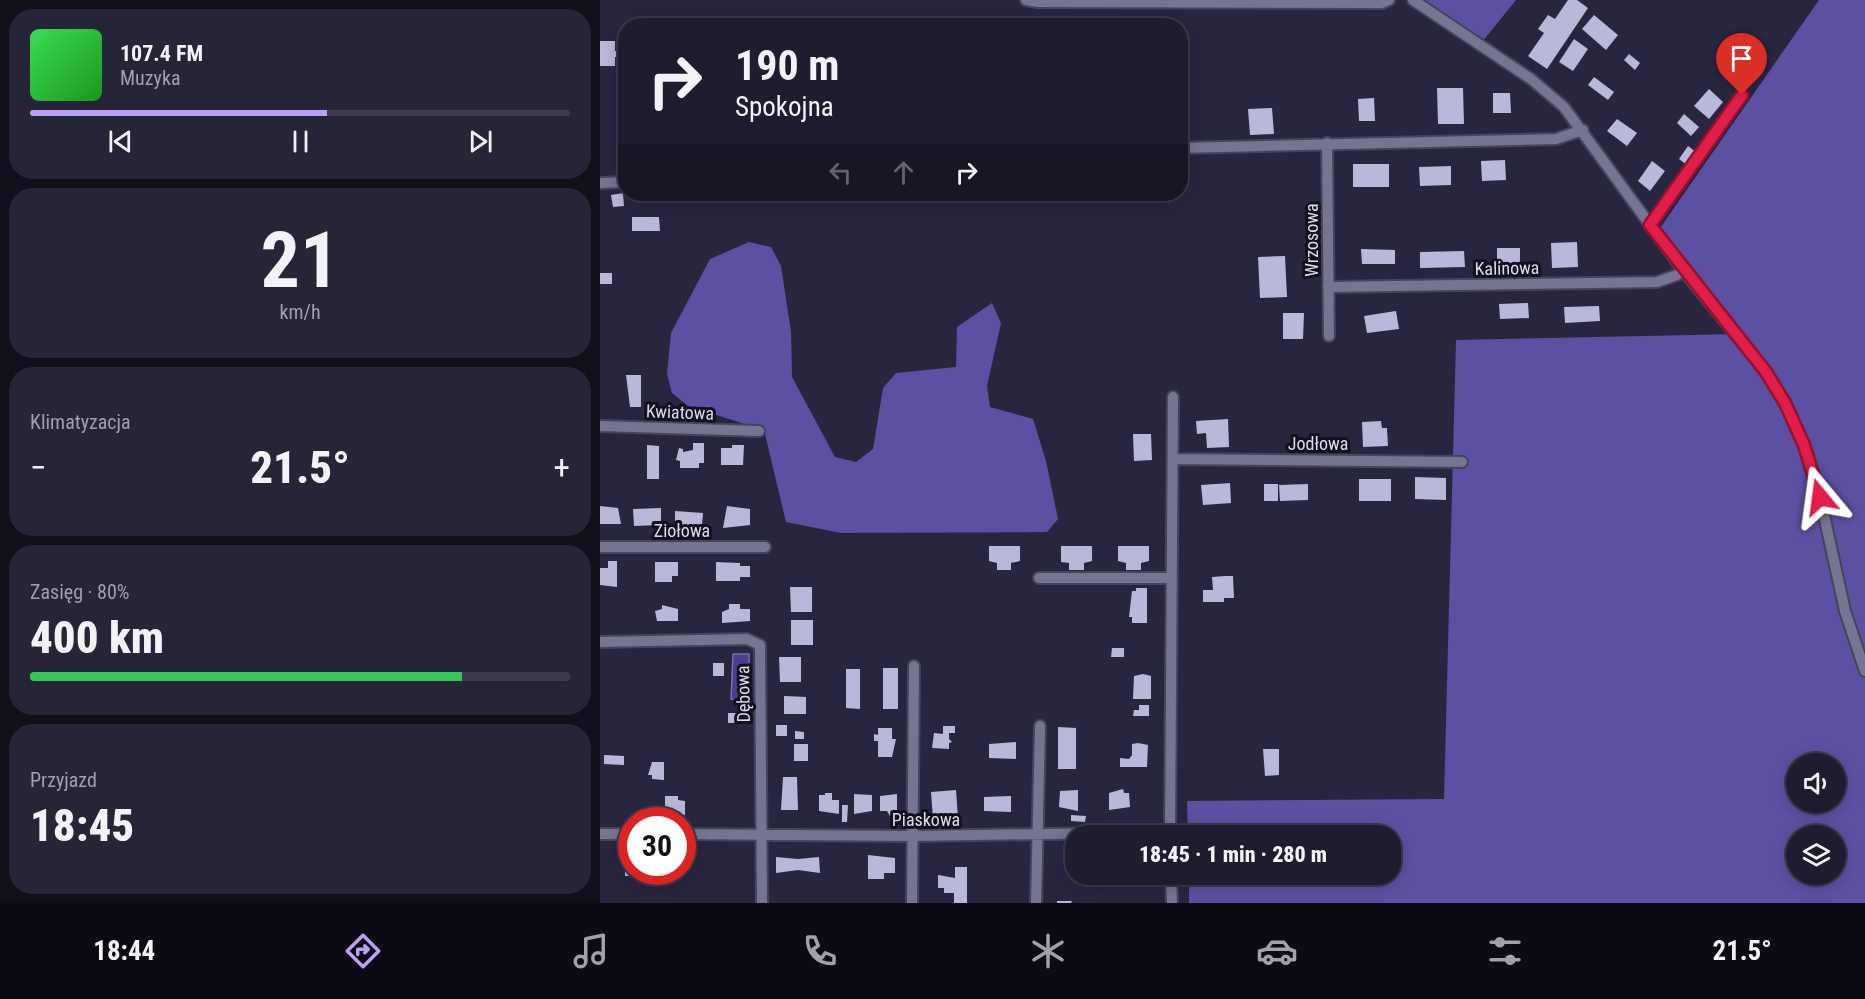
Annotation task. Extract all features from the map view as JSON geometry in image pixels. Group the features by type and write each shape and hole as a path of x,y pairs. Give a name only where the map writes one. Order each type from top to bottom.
{"street":[{"path":"1026,0 1047,2 1382,3 1389,0"},
{"path":"1413,0 1531,79 1564,107 1683,270 1766,372 1785,403 1804,445 1820,497 1845,611 1865,671"},
{"path":"1650,225 1742,95"},
{"path":"1188,148 1556,139 1583,130"},
{"name":"Wrzosowa","path":"1327,143 1329,336"},
{"path":"600,183 618,182"},
{"name":"Kalinowa","path":"1328,288 1657,282 1677,275 1683,270"},
{"name":"Piaskowa","path":"1170,825 1173,397"},
{"name":"Kwiatowa","path":"600,426 759,431"},
{"name":"Jodłowa","path":"1174,459 1462,462"},
{"name":"Ziołowa","path":"600,547 765,547"},
{"path":"1039,578 1172,578"},
{"name":"Dębowa","path":"600,642 747,639 760,645 762,903"},
{"path":"912,903 914,666"},
{"path":"1036,903 1040,726"},
{"path":"600,834 618,834"},
{"name":"Piaskowa","path":"696,834 913,836 1065,834"},
{"path":"1171,885 1172,903"}],"shaded area":[{"path":"1421,0 1516,0 1482,42"},
{"path":"1819,0 1865,0 1865,903 1189,903 1189,885 1401,885 1401,825 1188,825 1187,801 1444,799 1456,340 1740,334 1660,228"},
{"path":"749,242 771,247 781,266 791,332 792,377 835,457 856,462 873,449 883,388 896,373 956,367 957,327 992,303 1001,323 987,386 990,407 1033,419 1046,461 1058,519 1047,532 841,533 786,522 764,430 688,406 672,393 667,374 671,333 710,259"},
{"path":"733,654 749,654 749,686 737,700 731,699"}],"building":[{"path":"1568,0 1577,0 1588,8 1547,69 1528,56 1544,33 1538,29 1548,15 1555,19"},
{"path":"1594,15 1618,35 1606,50 1582,29"},
{"path":"1574,39 1588,49 1573,71 1559,62"},
{"path":"600,41 615,41 615,51 618,51 618,57 615,57 615,66 600,66"},
{"path":"1629,54 1640,63 1635,70 1624,60"},
{"path":"1594,77 1614,92 1608,100 1588,85"},
{"path":"1437,88 1463,88 1464,124 1438,124"},
{"path":"1709,89 1723,102 1709,119 1694,106"},
{"path":"1493,93 1510,93 1511,113 1493,113"},
{"path":"1374,98 1375,121 1359,121 1358,99"},
{"path":"1272,108 1274,134 1250,135 1248,109"},
{"path":"1684,114 1699,127 1691,136 1677,123"},
{"path":"1617,119 1637,133 1627,146 1607,131"},
{"path":"1688,146 1697,153 1687,165 1679,159"},
{"path":"1505,160 1506,180 1482,181 1481,161"},
{"path":"1652,161 1665,171 1650,191 1638,181"},
{"path":"1353,164 1389,164 1389,187 1353,187"},
{"path":"1451,166 1451,185 1420,186 1419,167"},
{"path":"618,194 618,201 624,201 624,206 613,207 611,195"},
{"path":"632,217 659,217 660,231 632,231"},
{"path":"1577,242 1578,267 1552,268 1551,243"},
{"path":"1497,248 1520,248 1520,267 1497,267"},
{"path":"1361,249 1395,250 1395,264 1362,264"},
{"path":"1464,251 1465,267 1420,268 1420,252"},
{"path":"1285,256 1287,297 1260,298 1258,257"},
{"path":"600,273 612,273 612,284 600,284"},
{"path":"1528,303 1529,318 1500,319 1499,304"},
{"path":"1599,306 1600,321 1565,323 1564,307"},
{"path":"1396,311 1399,329 1367,333 1364,316"},
{"path":"1283,313 1304,313 1303,339 1283,339"},
{"path":"626,375 641,375 641,407 630,407"},
{"path":"1228,419 1229,447 1207,448 1206,433 1197,434 1196,421"},
{"path":"1381,421 1382,428 1387,428 1388,446 1363,447 1362,422"},
{"path":"1133,434 1151,434 1152,460 1134,461"},
{"path":"693,443 704,443 704,463 699,463 699,468 680,468 680,461 676,460 679,448 683,449 683,452 693,450"},
{"path":"647,445 659,446 659,479 647,479"},
{"path":"732,445 744,445 743,465 721,465 721,448 732,448"},
{"path":"1415,477 1446,478 1446,500 1415,499"},
{"path":"1359,479 1391,479 1391,501 1359,501"},
{"path":"1230,483 1231,503 1203,505 1201,485"},
{"path":"1264,484 1278,484 1278,501 1264,501"},
{"path":"1308,484 1308,500 1280,501 1279,485"},
{"path":"600,506 618,508 621,524 600,524"},
{"path":"727,506 750,509 750,525 723,528"},
{"path":"661,508 661,525 634,526 633,509"},
{"path":"675,511 703,513 702,525 675,527"},
{"path":"989,546 1020,546 1020,561 1011,563 1011,570 997,570 997,563 989,561"},
{"path":"1061,546 1092,546 1092,561 1084,563 1084,570 1069,570 1069,563 1061,562"},
{"path":"1118,546 1149,546 1149,561 1141,563 1141,570 1126,570 1126,563 1118,561"},
{"path":"608,561 617,561 617,587 600,585 600,568 608,568"},
{"path":"655,562 678,562 678,576 672,576 672,582 655,582"},
{"path":"716,562 740,563 740,566 750,566 750,577 740,577 740,581 716,581"},
{"path":"1233,576 1234,598 1224,598 1224,602 1203,602 1203,590 1213,590 1212,577"},
{"path":"790,587 812,587 812,612 791,612"},
{"path":"1136,588 1147,588 1147,623 1132,623 1132,617 1129,617 1132,591 1136,591"},
{"path":"729,604 740,604 740,609 750,609 750,621 722,623 722,612 729,609"},
{"path":"662,605 678,609 678,621 657,621 655,611 662,609"},
{"path":"791,620 813,620 813,645 791,645"},
{"path":"1112,648 1124,648 1124,657 1111,657"},
{"path":"779,657 801,657 801,682 780,682"},
{"path":"713,663 724,663 724,676 713,676"},
{"path":"883,668 898,668 898,709 883,709"},
{"path":"846,669 860,669 860,709 846,708"},
{"path":"1143,674 1151,676 1151,699 1133,699 1134,676"},
{"path":"784,696 806,697 806,714 784,714"},
{"path":"1139,705 1149,705 1149,716 1133,716 1134,710 1139,710"},
{"path":"728,713 739,713 739,723 728,723"},
{"path":"776,725 787,725 787,736 776,736"},
{"path":"943,726 955,726 955,733 949,733 949,739 952,742 949,743 949,749 932,748 934,733 943,734"},
{"path":"1058,727 1076,728 1076,769 1058,769"},
{"path":"878,728 892,728 892,739 896,739 892,757 878,757 878,741 874,741 874,734 878,735"},
{"path":"795,731 804,732 804,739 795,739"},
{"path":"1016,742 1016,759 989,758 989,744"},
{"path":"794,744 808,744 808,761 794,761"},
{"path":"1132,744 1148,745 1147,767 1120,767 1120,758 1129,759 1132,755"},
{"path":"1263,749 1279,749 1279,775 1265,776"},
{"path":"604,755 624,756 624,765 604,764"},
{"path":"652,762 664,762 664,780 652,779 652,775 648,775"},
{"path":"783,777 797,777 798,810 781,810"},
{"path":"1123,789 1124,793 1129,793 1130,807 1109,810 1109,793"},
{"path":"956,790 958,818 933,819 931,792"},
{"path":"1078,790 1078,811 1059,807 1060,791"},
{"path":"825,793 832,793 832,800 839,800 839,814 819,811 819,795 825,795"},
{"path":"854,794 872,795 872,811 854,814"},
{"path":"897,794 897,814 890,816 887,811 880,811 880,796"},
{"path":"665,796 678,796 678,800 685,801 685,807 665,807"},
{"path":"1011,796 1011,812 984,811 984,797"},
{"path":"842,805 848,805 847,822 842,822"},
{"path":"1071,815 1086,816 1085,822 1071,821"},
{"path":"868,855 895,858 895,873 884,873 884,879 868,879"},
{"path":"776,857 798,859 819,857 820,873 798,870 776,873"},
{"path":"955,867 967,867 967,903 954,903 954,893 944,893 944,888 938,888 938,875 955,878"},
{"path":"1057,901 1072,901 1071,903 1057,903"}],"route":[{"path":"1742,95 1650,225 1683,270 1766,372 1785,403 1804,445 1820,497"}]}
